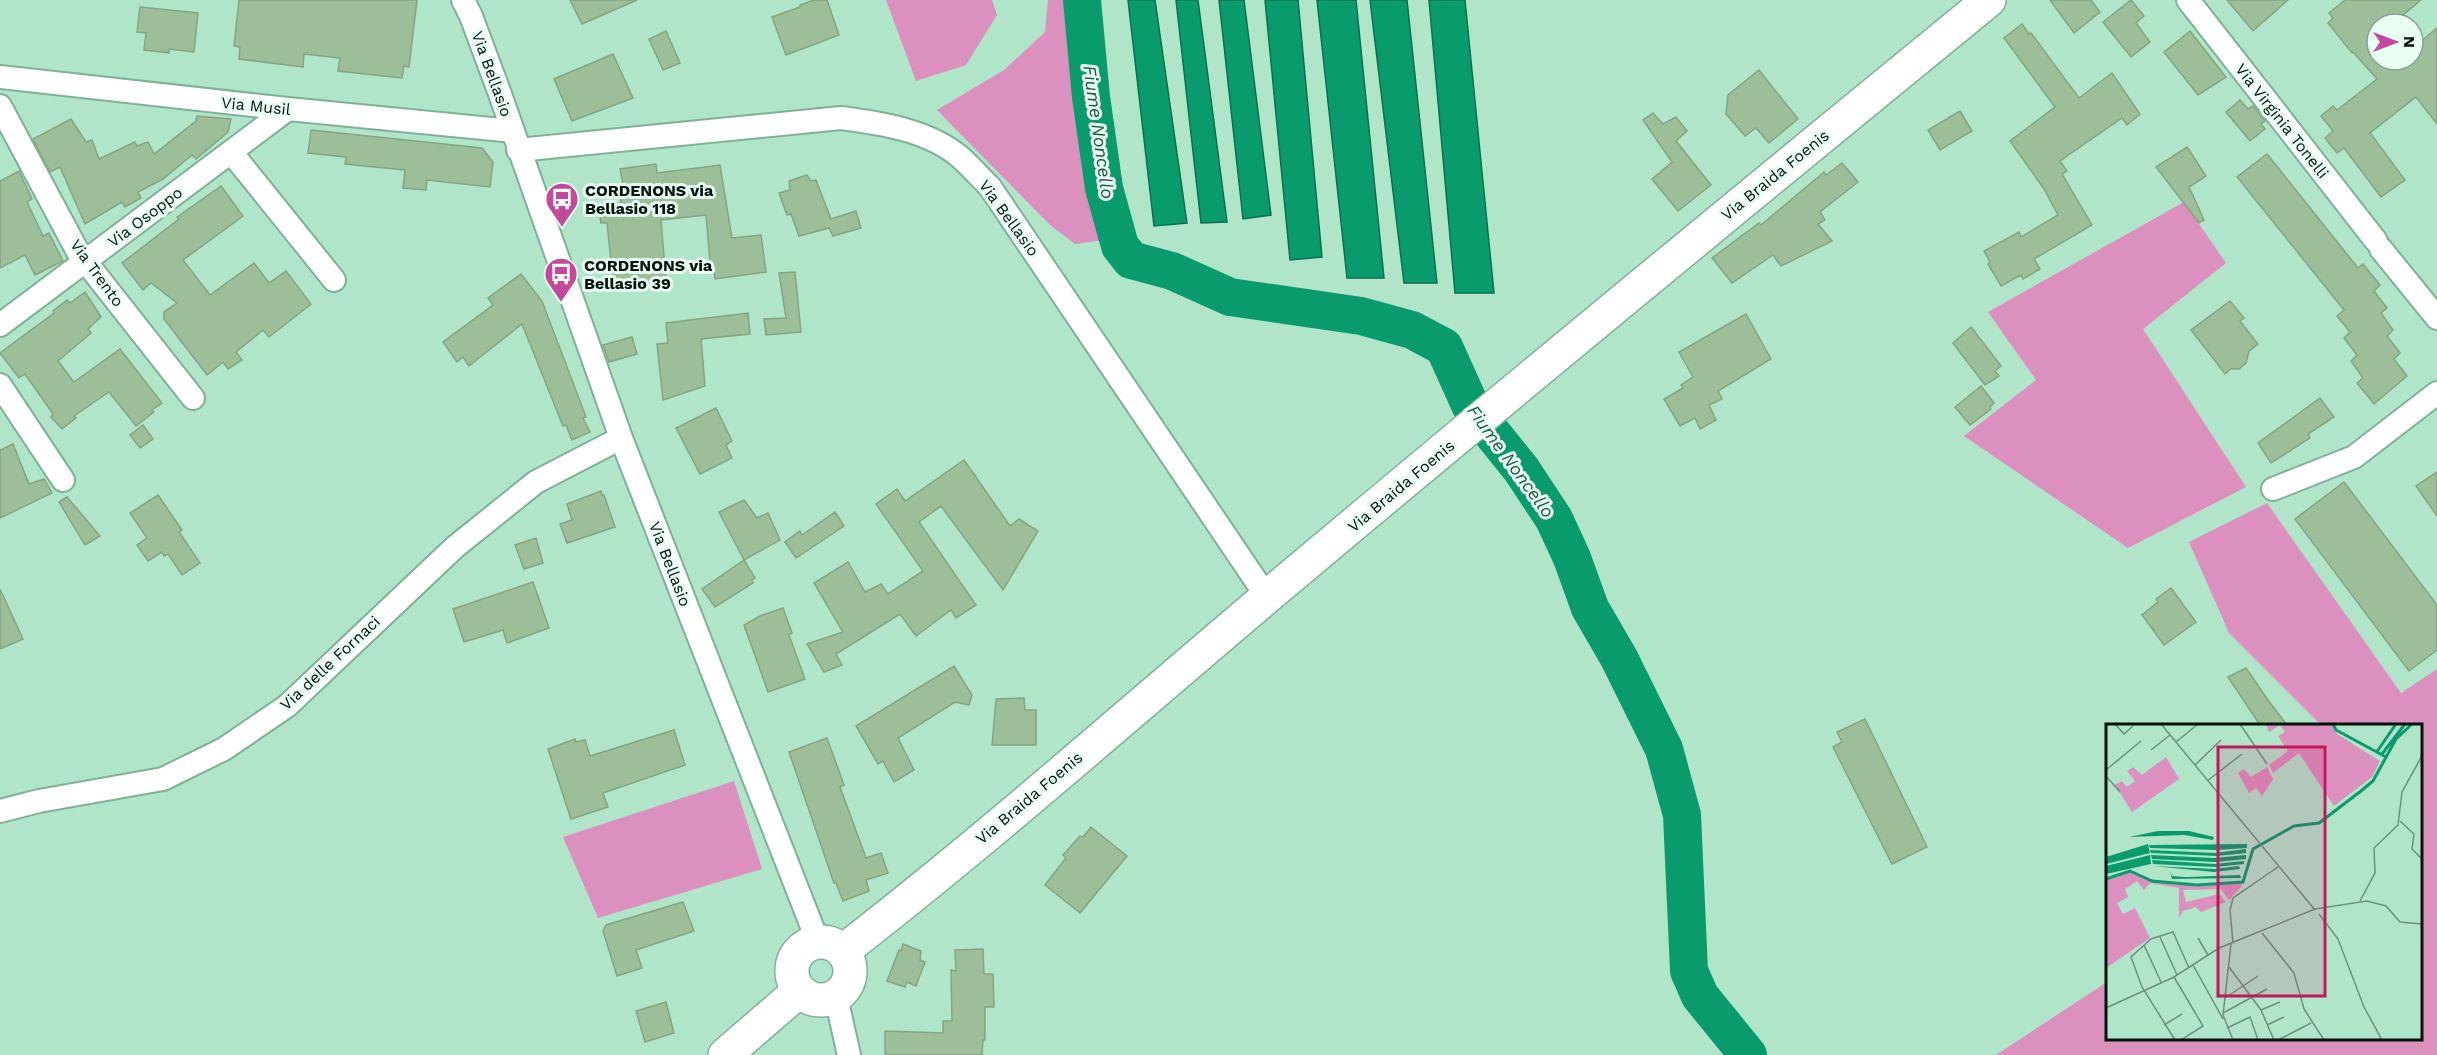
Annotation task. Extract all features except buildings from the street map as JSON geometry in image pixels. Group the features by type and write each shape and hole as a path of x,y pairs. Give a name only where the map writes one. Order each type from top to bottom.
{"street":[{"name":"Via Bellasio","path":"463,0 475,27 621,438 831,946"},
{"name":"Via Braida Foenis","path":"831,946 1097,742 1661,268 1989,0"},
{"name":"Via Virginia Tonelli","path":"2188,0 2437,318"},
{"name":"Via Musil","path":"0,77 288,109 515,140"},
{"name":"Via Trento","path":"0,106 78,252 193,398"},
{"name":"Via Osoppo","path":"0,325 288,109"},
{"name":"Via Bellasio","path":"515,140 841,118 891,125 926,138 958,156 990,187 1267,597"},
{"path":"231,152 334,280"},
{"path":"0,385 63,480"},
{"path":"2272,489 2354,457 2437,393"},
{"name":"Via delle Fornaci","path":"0,811 39,801 163,779 224,749 287,706 455,547 536,482 621,438"},
{"path":"831,946 848,959 851,971 848,984 836,997 818,1001 799,991 791,971 794,960 803,948 831,946"},
{"path":"724,1055 799,991"},
{"path":"836,997 849,1055"}],"shaded area":[{"path":"886,0 992,0 997,15 966,65 916,81"},
{"path":"1048,0 1082,0 1091,97 1104,188 1113,221 1105,240 1075,244 1050,225 937,110 1004,70 1045,32"},
{"path":"1128,0 1155,0 1187,223 1154,226"},
{"path":"1176,0 1198,0 1227,222 1201,223"},
{"path":"1219,0 1244,0 1271,215 1243,219"},
{"path":"1265,0 1298,0 1322,257 1290,260"},
{"path":"1317,0 1356,0 1384,278 1347,278"},
{"path":"1370,0 1407,0 1437,283 1404,283"},
{"path":"1429,0 1465,0 1494,293 1455,293"},
{"path":"2184,202 2226,263 2143,329 2246,487 2128,548 1964,436 2036,380 1988,312"},
{"path":"2267,503 2401,693 2437,669 2437,1055 1996,1055 2106,983 2106,1040 2422,1040 2422,724 2320,724 2229,633 2189,542"},
{"path":"734,781 762,869 598,918 563,837"}],"waterway":[{"name":"Fiume Noncello","path":"1082,0 1091,97 1104,188 1120,246 1131,260 1172,271 1230,297 1361,316 1412,330 1444,347 1471,407 1521,469 1554,519 1572,558 1590,608 1619,658 1664,749 1682,815 1689,971 1700,996 1748,1055"}],"place":[{"name":"CORDENONS via Bellasio 118","path":"562,228"},
{"name":"CORDENONS via Bellasio 39","path":"561,303"}]}
